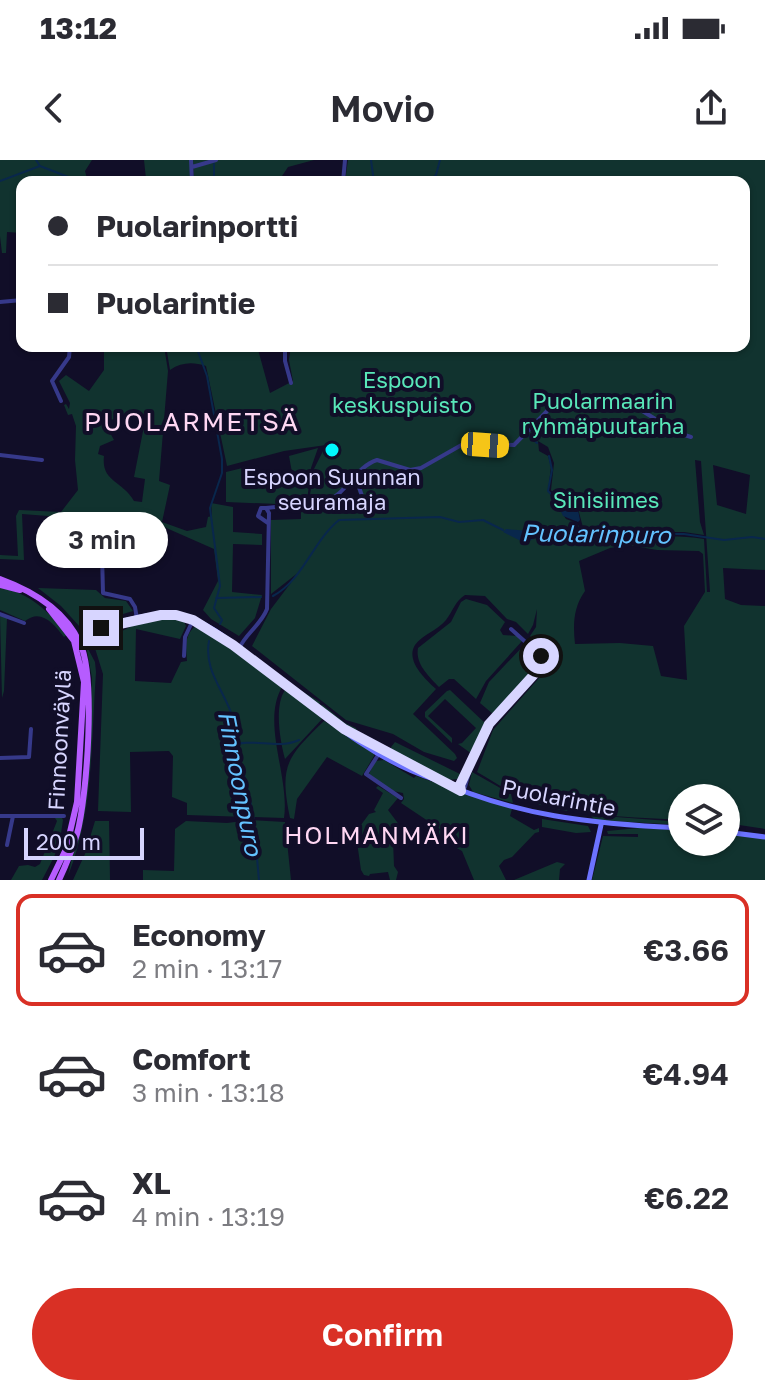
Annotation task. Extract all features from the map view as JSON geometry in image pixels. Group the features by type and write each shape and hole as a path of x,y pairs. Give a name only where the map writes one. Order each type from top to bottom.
{"main road":[{"path":"0,582 38,600 77,643"},
{"name":"Puolarintie","path":"77,643 125,621 176,615 193,620 239,649 350,733 415,773 524,810 601,825 668,827"},
{"name":"Finnoonväylä","path":"51,880 66,849 77,802 84,682 77,643"},
{"name":"Finnoonväylä","path":"59,880 77,833 84,789 89,678 77,643"},
{"path":"589,880 601,825"},
{"path":"740,834 765,837"}],"street":[{"path":"191,160 192,176"},
{"path":"192,167 216,160"},
{"path":"61,401 52,381 69,352"},
{"path":"285,352 291,383"},
{"path":"268,523 258,514 261,508 325,502 338,496 367,464 377,460 405,470 417,469 465,443 507,447 516,444 556,405 579,400 608,400 638,407 678,433 691,437"},
{"path":"0,455 42,460"},
{"path":"353,478 366,508"},
{"path":"239,649 247,643 268,604 269,513 266,508"},
{"path":"102,554 103,593 130,599 137,619"},
{"path":"0,614 24,623"},
{"path":"184,656 185,637 193,620"},
{"path":"461,791 489,724 541,665 541,656 511,629"},
{"path":"0,758 29,757 31,729"},
{"path":"380,751 366,774 401,798"},
{"path":"0,816 64,816"},
{"path":"7,845 13,816"}],"green space":[{"path":"0,160 92,160 85,171 86,176 16,176 16,233 7,232 6,253 2,253"},
{"path":"144,160 190,160 190,176 146,176"},
{"path":"193,160 314,160 288,167 282,176 194,176"},
{"path":"348,160 765,160 765,570 723,568 725,599 741,605 765,606 765,829 740,825 740,784 668,784 668,819 602,815 542,806 477,772 493,730 548,668 547,654 530,636 536,627 537,609 528,634 516,622 507,619 485,596 465,595 443,624 415,645 415,664 436,689 413,714 455,754 457,758 454,761 424,752 393,734 346,720 252,646 271,609 299,572 271,594 271,520 301,519 301,506 309,504 313,471 326,445 284,451 227,466 206,366 179,365 170,370 167,352 259,352 270,393 293,381 290,352 750,352 750,176 346,176","holes":["538,441 548,447 554,463 551,490 556,498 577,505 584,531 599,525 616,532 704,535 700,522 695,460 701,461 710,592 707,592 704,539 609,538 579,534 582,531 577,523 566,519 548,491 551,467 548,456 539,451","713,465 750,475 746,514 717,505","350,479 355,483 362,502 349,503 340,491","628,545 657,550 699,551 703,554 705,592 684,626 687,680 661,676 653,646 575,644 575,617 585,591 579,561 610,548"]},
{"path":"104,352 165,352 168,371 159,481 170,485 162,522 187,531 206,527 208,517 212,516 211,503 233,507 233,532 262,534 262,545 233,544 232,592 262,595 255,618 239,636 211,619 203,610 218,581 214,549 155,523 143,527 105,519 98,524 65,523 61,517 22,514 24,560 0,559 0,555 18,556 16,516 19,510 61,512 78,490 76,426 72,414 68,415 64,405 69,409 70,403 59,381 66,375 89,391 104,370","holes":["125,418 145,421 134,477 145,479 142,502 134,501 109,476 104,456 98,454 100,446 114,440 108,420"]},
{"path":"318,448 311,468 307,501 278,504 226,502 226,472 255,465 256,489 293,478 289,456"},
{"path":"0,586 38,604 67,635 64,637 42,617 31,617 25,621 0,610"},
{"path":"38,588 96,590 105,598 126,601 133,611 80,627 61,606"},
{"path":"466,599 487,605 505,622 500,630 503,635 517,636 523,640 486,681 476,699 454,679 439,687 424,669 418,654 418,648 451,622 461,602"},
{"path":"0,615 7,618 2,698"},
{"path":"161,618 183,619 186,626 180,639 136,629 135,681 171,683 181,662 187,661 188,637 196,626 228,645 282,687 274,717 285,802 284,818 187,815 187,803 172,797 173,756 169,751 130,752 131,812 98,811 103,674 94,645 140,622"},
{"path":"526,643 539,657 538,666 493,714 480,703 489,682"},
{"path":"86,645 95,662 96,672 90,775 83,826 68,876 86,792 92,678"},
{"path":"298,689 356,728 358,734 335,720"},
{"path":"285,690 323,718 285,759 279,714"},
{"path":"450,690 486,724 472,754 458,744 476,728 445,699 428,716 452,738 452,743 425,717 425,712"},
{"path":"324,721 374,752 374,756 362,776 327,757 297,799 294,819 290,818 285,786 289,763"},
{"path":"395,742 460,774 458,779 448,780 392,752"},
{"path":"384,760 414,778 416,776 512,809 510,816 534,830 539,828 539,832 499,866 506,880 474,880 462,851 437,837 440,829 401,803 403,793 393,791 369,774 375,761"},
{"path":"472,772 511,794 513,803 473,792 469,785"},
{"path":"378,786 398,798 388,810 400,826 402,837 393,840 394,866 398,872 396,880 390,880 388,872 369,876 361,870 355,828 358,829 369,814 376,812 374,810 383,793 376,788"},
{"path":"590,815 668,821 668,824 595,820"},
{"path":"55,818 63,820 60,840 42,880 11,880 19,866 35,867 40,864 57,821"},
{"path":"542,819 588,826 591,832 576,833 542,827"},
{"path":"251,820 285,822 291,880 143,880 143,870 174,871 175,829 186,821 227,823"},
{"path":"95,821 109,821 110,880 73,880 85,854"},
{"path":"668,829 668,856 740,856 740,835 765,839 765,880 592,880 603,836 638,837 638,834 608,834 607,831"},
{"path":"557,862 565,864 560,869 559,880 514,880"}],"water":[{"path":"554,496 577,505 578,522 563,516"},
{"path":"599,525 619,532 618,536 592,541 579,535 582,531"},
{"path":"506,529 544,534 525,543 503,532"}],"waterway":[{"name":"Finnoonpuro","path":"36,160 40,166 66,176"},
{"path":"371,160 373,176"},
{"path":"435,176 440,160"},
{"path":"214,164 214,176"},
{"path":"0,181 40,166"},
{"name":"Finnoonpuro","path":"198,352 207,376 222,459 222,473 210,508 220,586 214,608 222,620 220,624"},
{"path":"520,428 537,443"},
{"path":"549,456 552,470 548,491 555,498"},
{"name":"Puolarinpuro","path":"273,596 292,580 339,520 440,517 459,522 483,520 503,530"},
{"name":"Puolarinpuro","path":"545,534 578,535"},
{"name":"Puolarinpuro","path":"616,534 765,539"},
{"name":"Puolarinpuro","path":"216,598 261,597"},
{"name":"Finnoonpuro","path":"209,641 211,669 231,714 229,742 242,766 253,814 259,880"},
{"path":"230,746 282,744 299,740"}],"place":[{"name":"Espoon Suunnan seuramaja","path":"332,450"}],"district":[{"name":"PUOLARMETSÄ","path":"192,421"},
{"name":"HOLMANMÄKI","path":"377,834"}],"route":[{"path":"101,628 161,615 187,617 233,645 350,733 461,791 460,785 489,724 539,669 541,656"}],"park label":[{"name":"Espoon keskuspuisto","path":"402,392"},
{"name":"Puolarmaarin ryhmäpuutarha","path":"603,412"},
{"name":"Sinisiimes","path":"606,499"}]}
